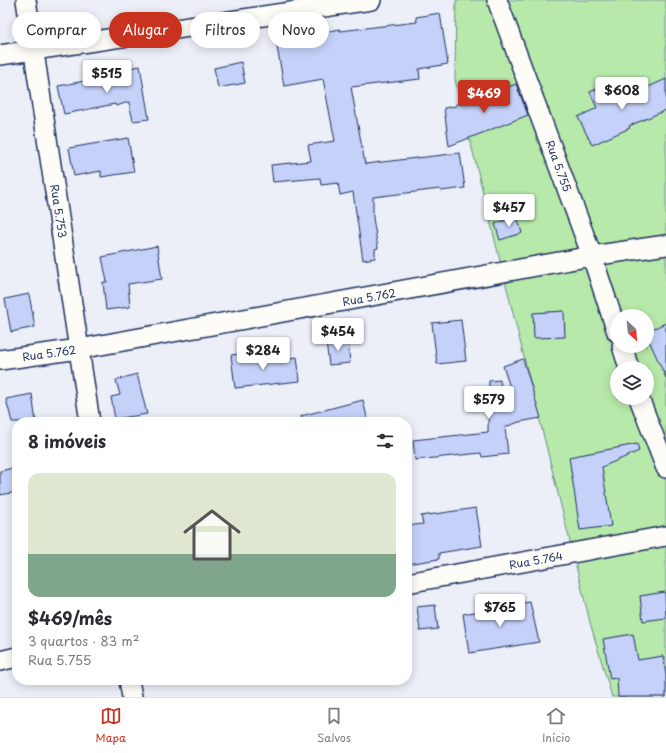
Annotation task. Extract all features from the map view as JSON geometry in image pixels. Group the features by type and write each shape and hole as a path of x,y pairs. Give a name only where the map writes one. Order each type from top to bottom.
{"street":[{"name":"Rua 5.753","path":"26,0 89,417"},
{"path":"0,55 371,0"},
{"name":"Rua 5.755","path":"497,0 592,256 610,311"},
{"name":"Rua 5.762","path":"0,360 79,349 592,256 666,245"},
{"path":"642,405 666,468"},
{"name":"Rua 5.764","path":"412,582 666,536"},
{"path":"0,661 12,658"},
{"path":"130,685 132,697"}],"green space":[{"path":"456,0 666,0 666,697 612,697 591,626 455,80"}],"building":[{"path":"440,13 448,64 419,69 420,79 351,87 365,164 460,153 465,188 441,191 440,189 373,197 373,218 378,248 375,249 375,258 363,260 353,192 340,195 338,183 321,185 320,178 273,182 271,165 311,161 308,145 335,141 323,79 284,86 277,48 329,48 329,31 417,22 416,17"},
{"path":"241,62 245,83 218,88 214,68"},
{"path":"140,66 149,119 133,121 129,102 116,106 115,104 64,114 58,86 90,80 91,83 125,74 124,69"},
{"path":"666,79 666,110 629,126 630,128 592,145 578,117 597,108 590,92 609,83 616,99 630,94 631,95"},
{"path":"516,84 528,115 449,146 444,108 456,106 456,104 466,104"},
{"path":"128,138 134,172 101,177 101,171 74,176 69,148"},
{"path":"517,216 522,233 500,240 495,224"},
{"path":"157,246 162,279 128,284 130,307 106,310 103,282 107,282 102,257"},
{"path":"29,294 35,327 11,332 5,299"},
{"path":"564,311 565,337 534,338 533,313"},
{"path":"461,320 466,361 437,364 432,323"},
{"path":"666,323 666,378 654,351 654,328"},
{"path":"348,340 350,363 329,365 326,342"},
{"path":"257,352 258,363 297,357 300,381 235,388 231,355"},
{"path":"523,359 541,418 519,422 505,427 508,454 482,457 481,453 415,460 413,440 488,432 489,381 500,380 502,394 512,394 503,366"},
{"path":"137,374 147,414 128,417 115,417 111,397 120,395 116,380"},
{"path":"32,394 35,417 12,417 12,422 6,399"},
{"path":"363,400 367,417 301,417"},
{"path":"637,444 639,451 602,467 611,526 580,530 569,457"},
{"path":"12,468 12,493 0,495 0,471"},
{"path":"476,508 482,546 439,553 439,559 412,563 412,525 423,524 421,516"},
{"path":"665,592 666,618 643,621 640,596"},
{"path":"530,602 539,642 469,653 463,614"},
{"path":"435,605 438,629 420,631 417,607"},
{"path":"633,634 638,660 663,656 666,675 666,697 618,697 617,678 610,679 603,639"}]}
